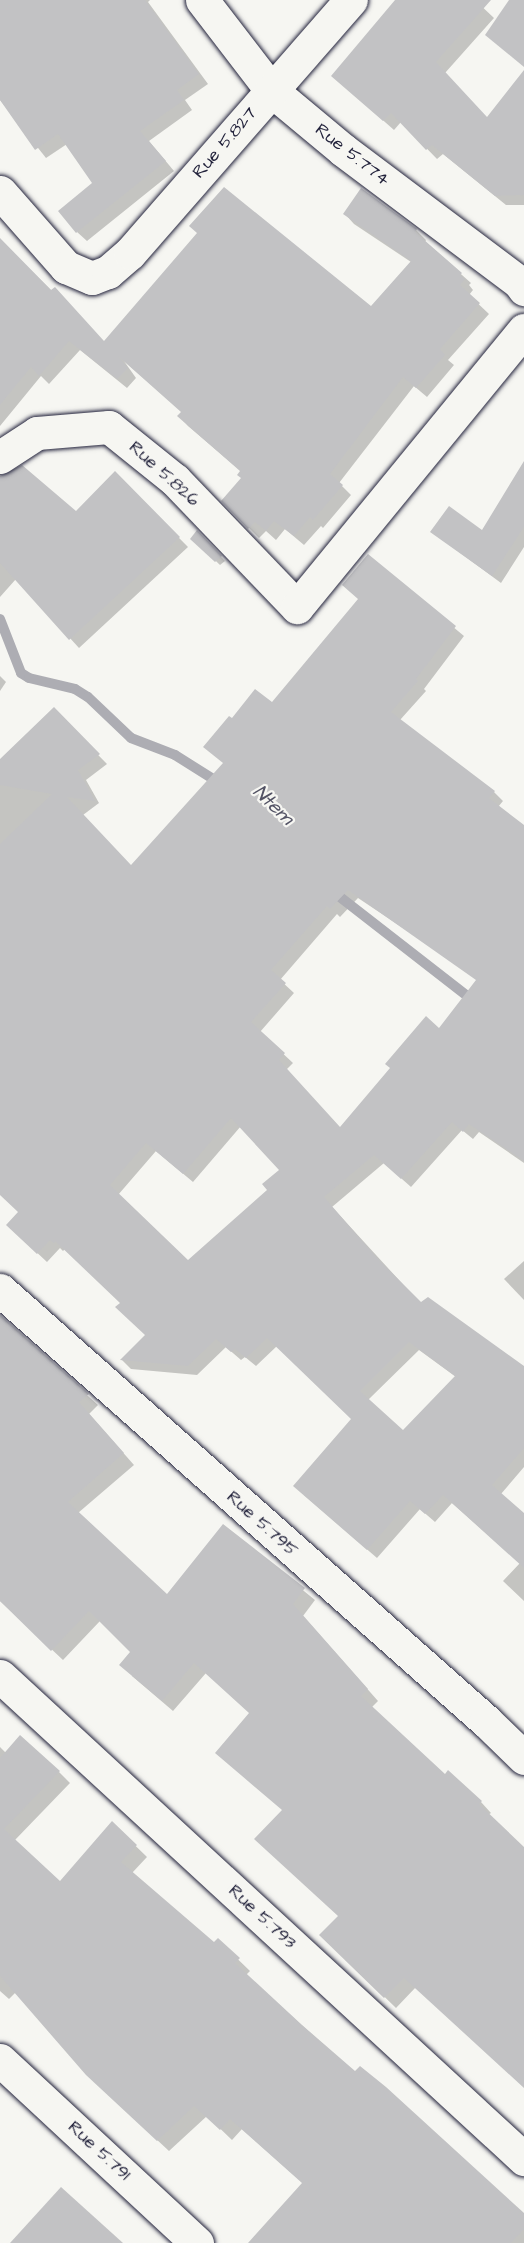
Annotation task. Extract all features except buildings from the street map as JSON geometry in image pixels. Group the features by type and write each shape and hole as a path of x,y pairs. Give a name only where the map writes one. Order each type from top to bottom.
{"street":[{"name":"Rue 5.774","path":"202,0 271,90 343,150 519,282 524,289"},
{"name":"Rue 5.827","path":"0,192 66,267 92,278 108,272 130,253 351,0"},
{"name":"Rue 5.826","path":"0,457 37,433 109,427 175,480 297,607 524,330"},
{"name":"Rue 5.795","path":"0,1290 486,1721 524,1758"},
{"name":"Rue 5.793","path":"0,1676 524,2159"},
{"name":"Rue 5.791","path":"0,2060 197,2243"}],"waterway":[{"name":"Ntem","path":"0,619 21,673 29,678 75,689 88,697 131,738 175,755 221,784"},
{"name":"Ntem","path":"331,890 475,1002"}]}
